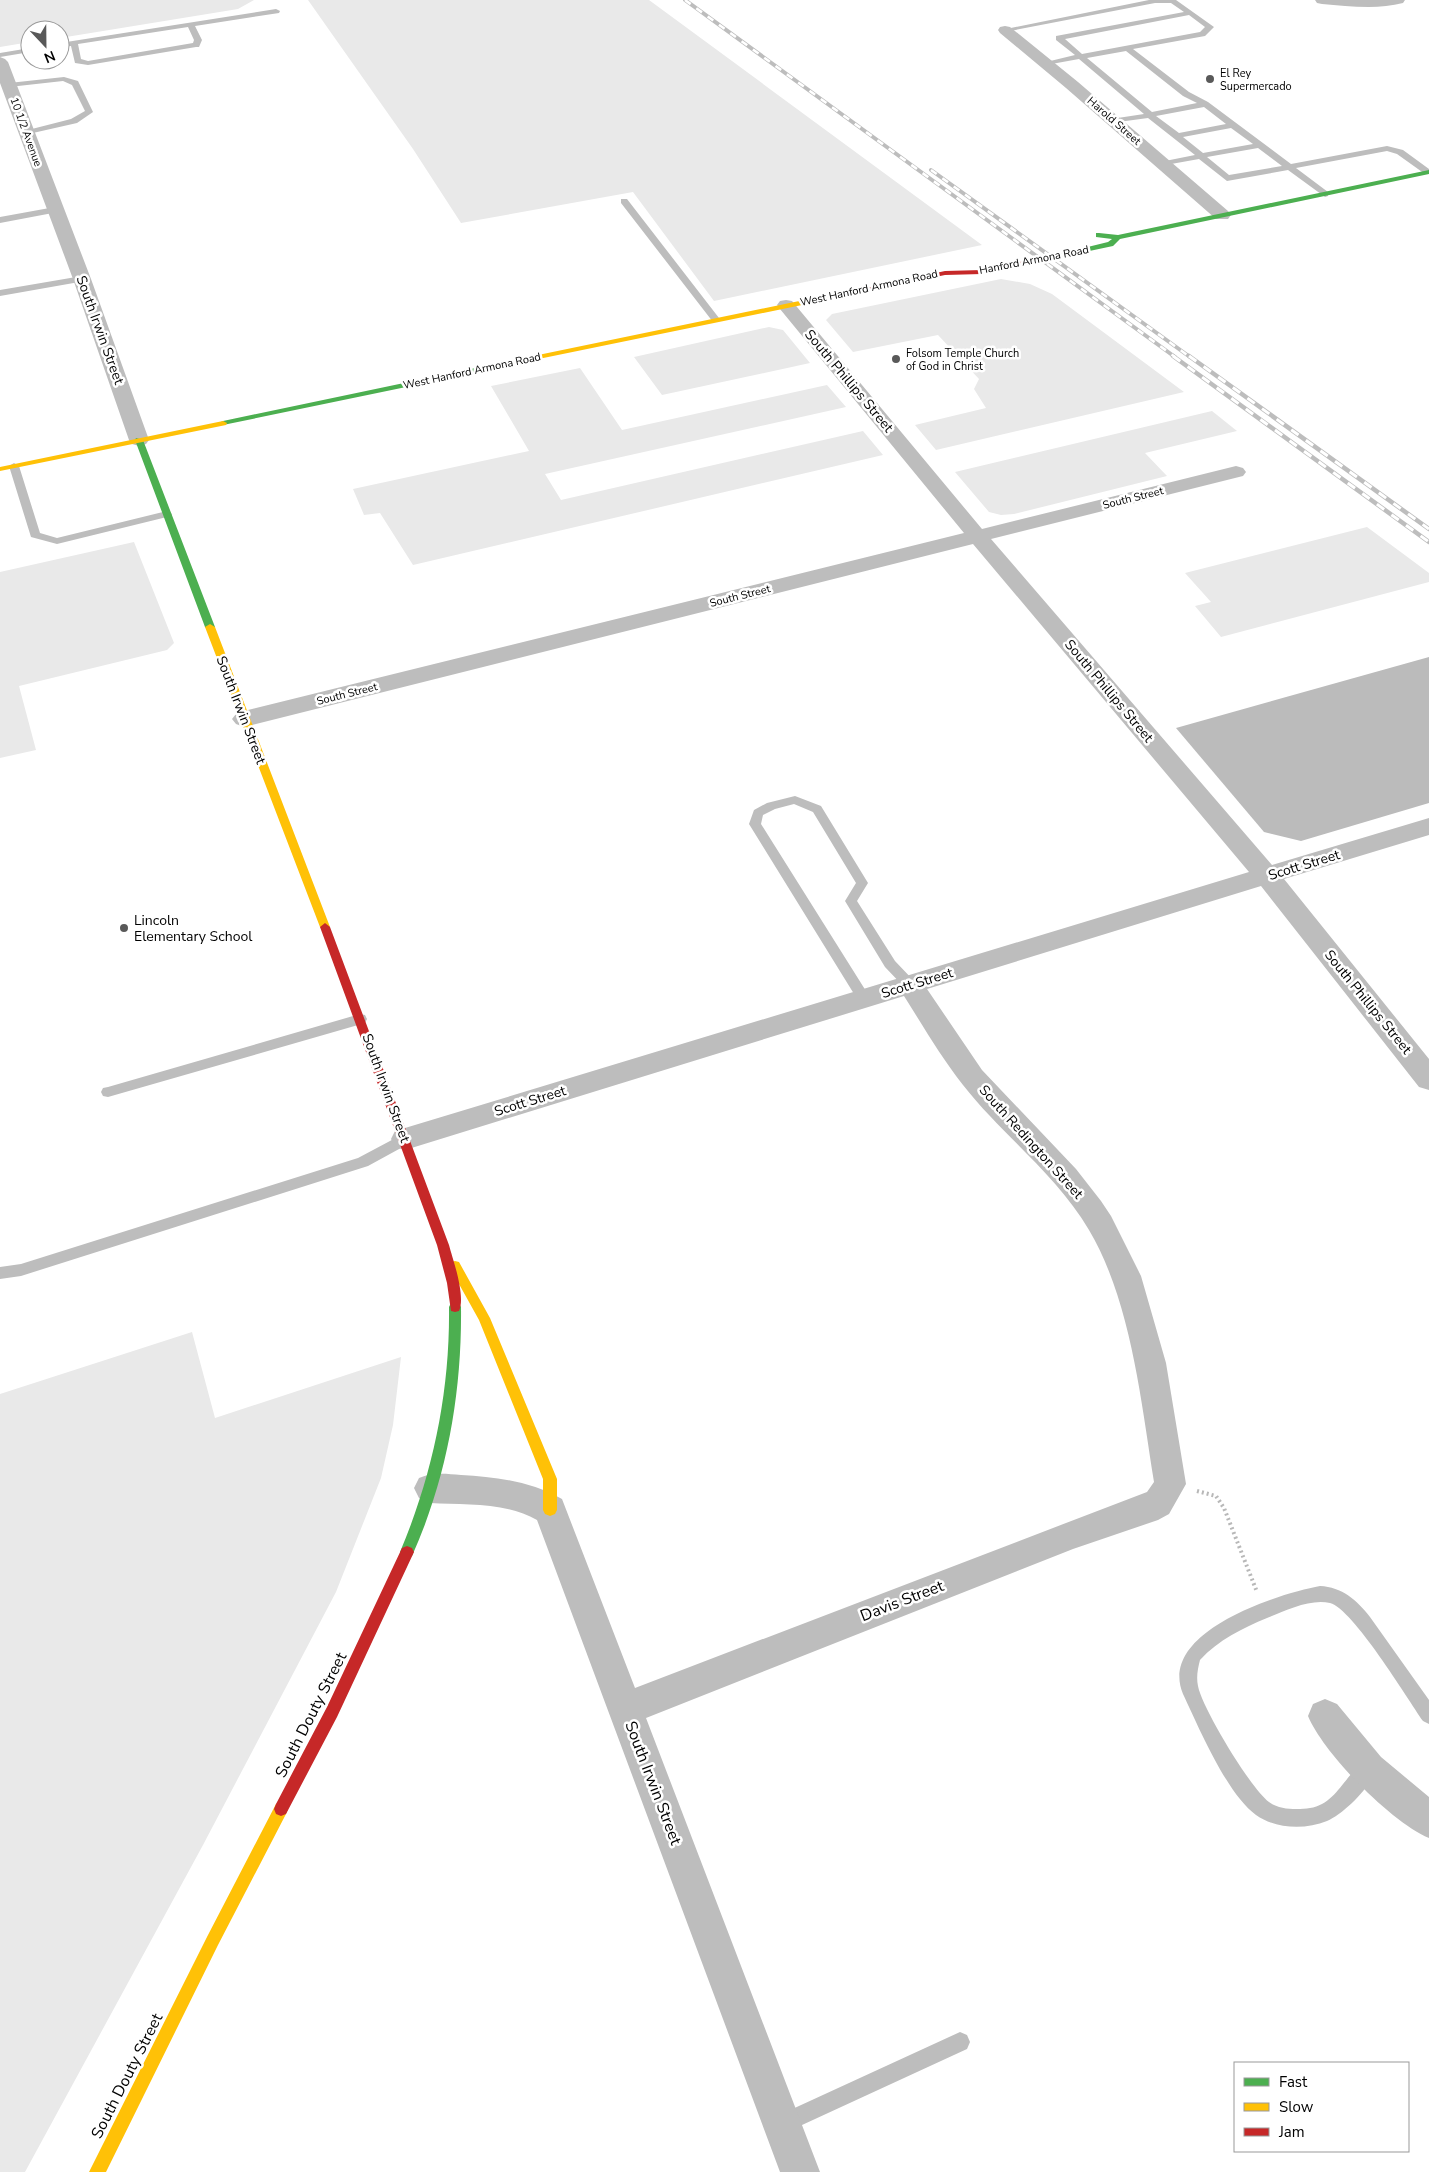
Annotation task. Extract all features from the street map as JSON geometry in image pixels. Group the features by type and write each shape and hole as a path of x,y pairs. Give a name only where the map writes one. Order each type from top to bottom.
{"street":[{"path":"1322,0 1367,2 1398,0"},
{"name":"Harold Street","path":"1005,30 1114,120 1222,215"},
{"name":"10 1/2 Avenue","path":"0,62 42,174"},
{"name":"Hanford Armona Road","path":"1064,242 1100,235 1118,237 1429,172"},
{"name":"South Irwin Street","path":"42,174 82,279 139,440 244,720 360,1019 443,1245"},
{"name":"Hanford Armona Road","path":"945,273 982,272 1040,260 1110,244 1118,237"},
{"name":"Hanford Armona Road","path":"945,273 980,260"},
{"name":"West Hanford Armona Road","path":"0,469 945,273"},
{"name":"South Phillips Street","path":"786,306 978,537 1267,876 1429,1078"},
{"name":"South Street","path":"244,720 1236,472"},
{"name":"Scott Street","path":"405,1139 1429,826"},
{"name":"South Redington Street","path":"910,985 972,1077 1066,1176 1100,1224 1126,1276 1152,1363 1170,1484"},
{"path":"430,1488 487,1492 530,1499 550,1510 550,1480 484,1318 443,1245"},
{"name":"South Douty Street","path":"97,2172 213,1940 332,1712 410,1545 430,1488 445,1423 454,1370 456,1329 453,1283 443,1245"},
{"name":"Davis Street","path":"625,1709 1071,1535 1147,1509 1158,1503 1170,1484"},
{"name":"South Irwin Street","path":"550,1510 800,2172"},
{"path":"1325,1716 1368,1770 1429,1820"}],"lane":[{"path":"1005,30 1155,2 1173,1 1210,27 1202,34 1046,63"},
{"path":"70,44 276,11"},
{"path":"1190,13 1059,38 1079,57 1227,178 1387,148 1400,152 1429,172"},
{"path":"74,43 78,61 88,63 196,45 198,40 190,24"},
{"path":"1127,48 1186,94 1205,104 1325,194"},
{"path":"0,55 20,52"},
{"path":"9,85 64,79 75,83 89,112 74,121 27,133"},
{"path":"1114,120 1205,104"},
{"path":"1177,136 1233,125"},
{"path":"1163,164 1260,145"},
{"path":"624,201 716,320"},
{"path":"0,220 55,210"},
{"path":"0,293 82,279"},
{"path":"14,466 34,536 57,541 167,514"},
{"path":"864,999 755,824 758,813 771,806 795,800 817,809 862,883 850,901 890,964 910,985"},
{"path":"108,1092 360,1019"},
{"path":"0,1273 21,1270 363,1162 405,1139"},
{"path":"1368,1770 1341,1800 1324,1813 1302,1818 1277,1814 1263,1809 1240,1782 1189,1688 1188,1677 1193,1655 1201,1645 1218,1634 1263,1611 1304,1596 1331,1595 1341,1600 1367,1626 1429,1715"},
{"path":"782,2124 960,2042"}],"path":[{"path":"1170,1484 1216,1496 1224,1508 1251,1573 1263,1611"}],"shaded area":[{"path":"0,0 254,0 238,9 70,36 70,20 20,20 20,44 0,47"},
{"path":"308,0 649,0 982,245 714,301 633,192 461,223 413,149"},
{"path":"1001,279 1030,284 1052,294 1184,392 936,450 915,425 986,408 974,389 979,379 938,335 853,352 826,320 832,314"},
{"path":"769,327 783,330 810,363 662,395 634,357"},
{"path":"580,368 622,430 827,385 846,407 545,474 561,500 863,431 883,455 413,565 380,513 364,515 353,489 529,451 491,386"},
{"path":"1212,411 1237,431 1145,453 1167,476 1014,514 1001,515 989,512 955,472"},
{"path":"1367,527 1429,573 1429,582 1221,637 1195,606 1211,602 1185,573"},
{"path":"134,542 174,643 167,650 19,686 36,750 0,758 0,572"},
{"path":"1429,657 1429,803 1301,841 1264,832 1176,728"},
{"path":"192,1332 215,1418 401,1357 393,1425 381,1478 336,1592 203,1845 25,2172 0,2172 0,1394"}],"railway":[{"path":"685,0 1175,357"},
{"path":"931,170 1190,357"},
{"path":"1173,356 1429,542"},
{"path":"1189,356 1429,529"}],"traffic: fast":[{"path":"1099,235 1118,237 1429,172"},
{"path":"1047,258 1110,244 1118,237"},
{"path":"223,423 514,362"},
{"path":"139,440 210,627"},
{"path":"407,1552 428,1496 444,1432 454,1367 455,1307"}],"traffic: slow":[{"path":"514,362 833,296"},
{"path":"0,469 223,423"},
{"path":"210,627 325,927"},
{"path":"455,1266 484,1318 550,1479 550,1510"},
{"path":"97,2172 281,1809"}],"traffic: jam":[{"path":"833,296 945,273 982,272 1047,258"},
{"path":"325,927 443,1245 453,1283 455,1307"},
{"path":"281,1809 332,1712 407,1552"}],"place":[{"name":"El Rey Supermercado","path":"1210,79"},
{"name":"Folsom Temple Church of God in Christ","path":"896,359"},
{"name":"Lincoln Elementary School","path":"124,928"}]}
